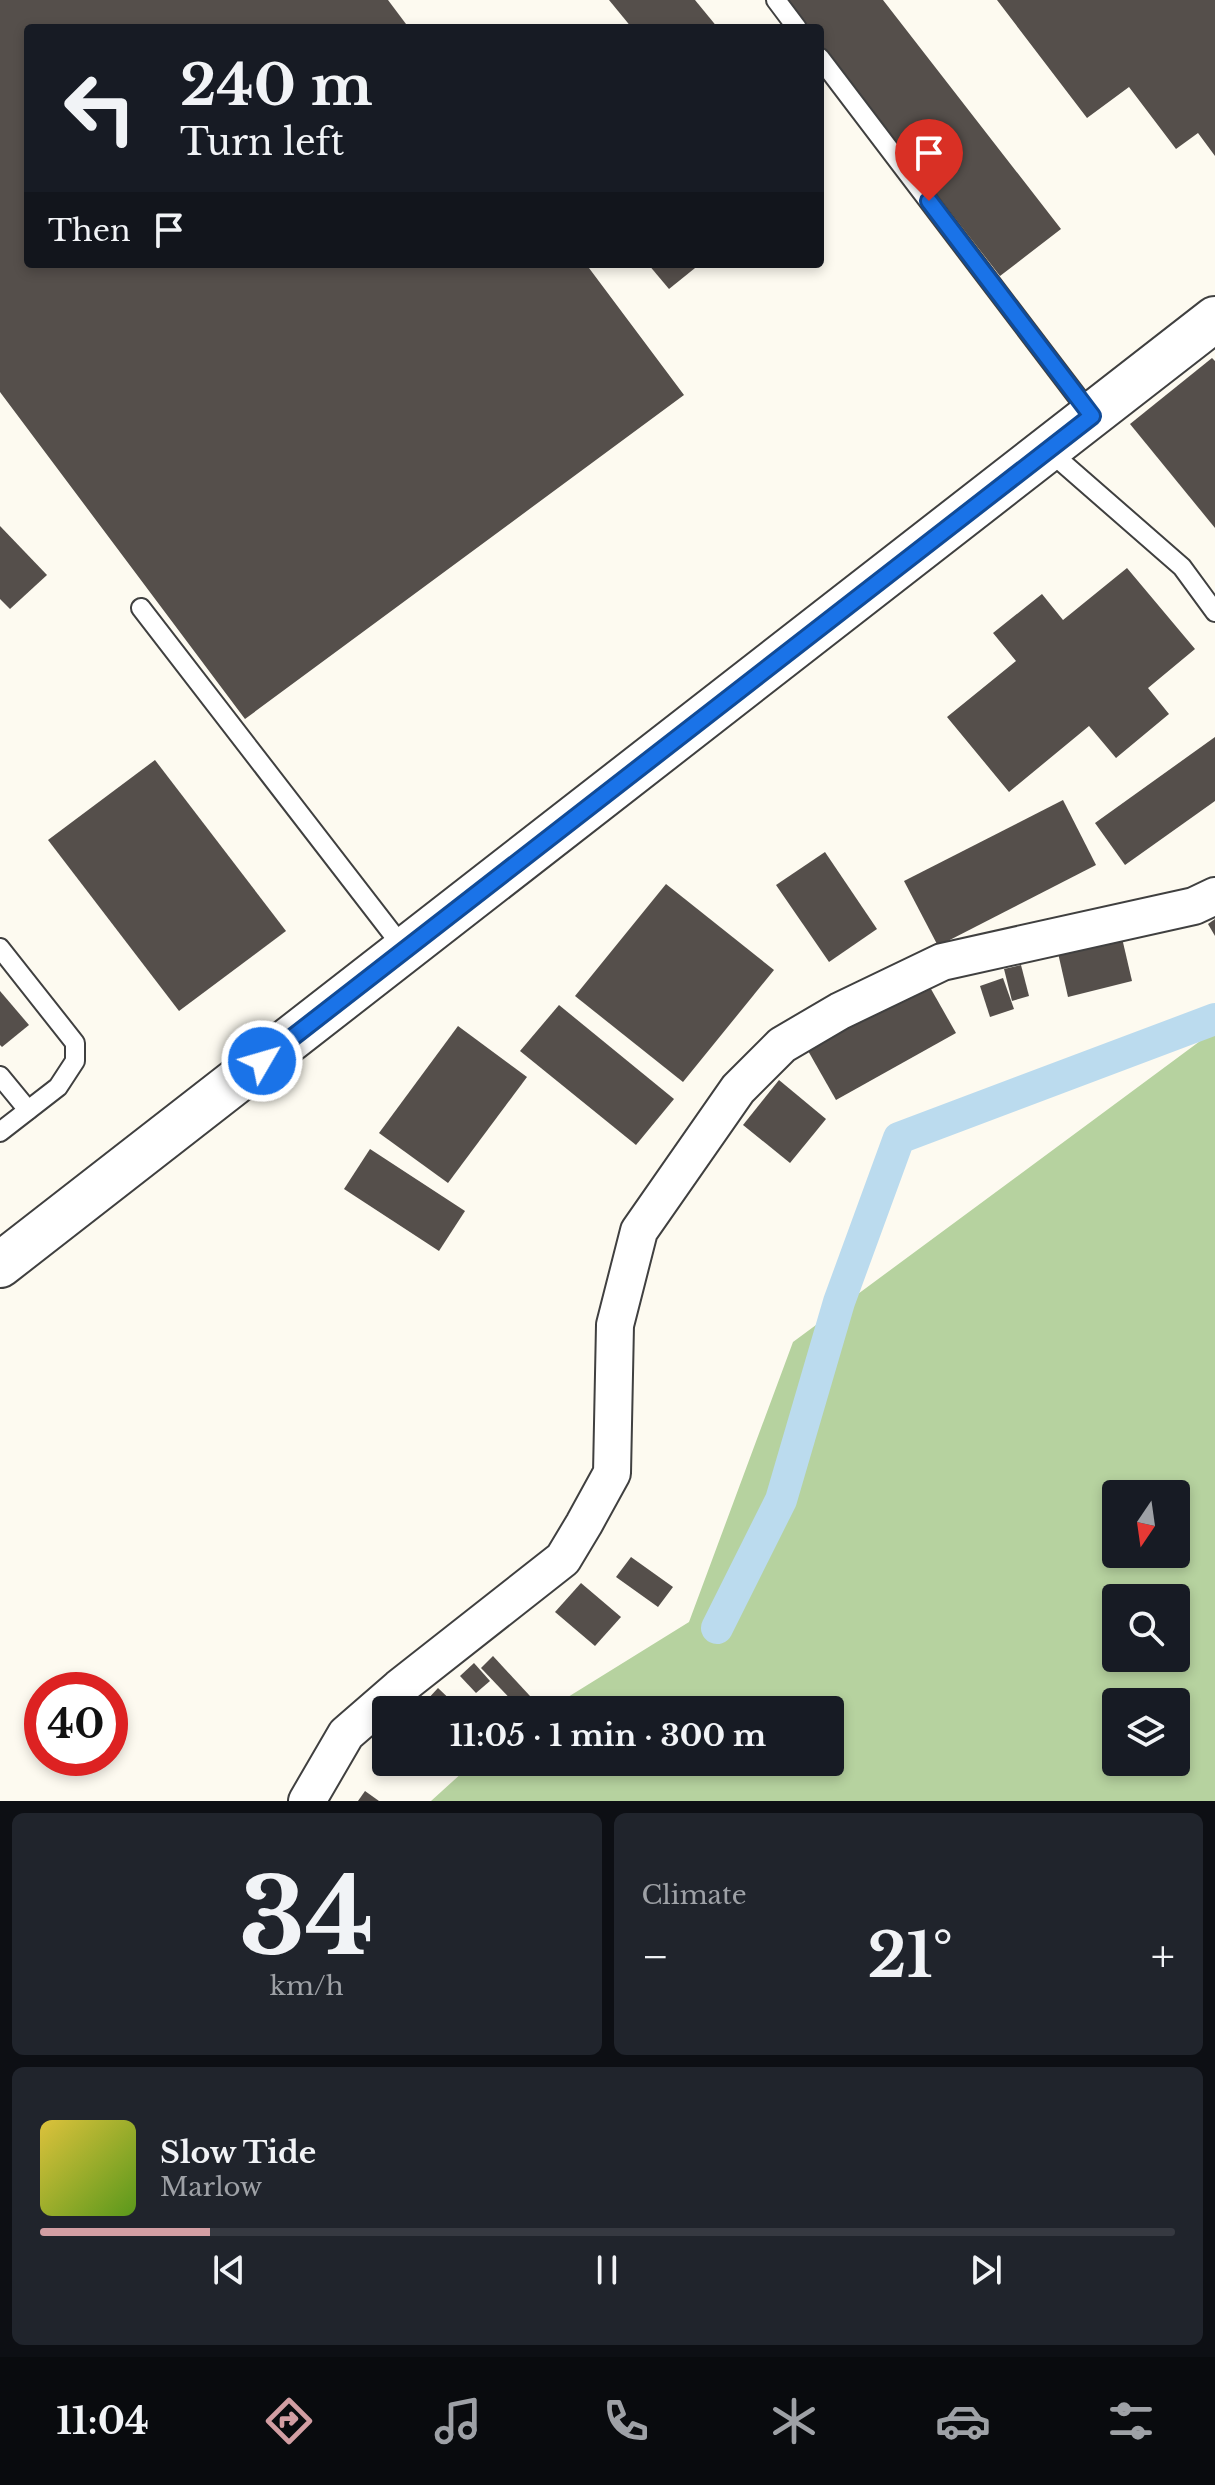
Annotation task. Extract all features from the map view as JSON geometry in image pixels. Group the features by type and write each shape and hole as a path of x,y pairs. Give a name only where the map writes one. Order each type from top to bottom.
{"street":[{"path":"0,1265 1215,319"},
{"path":"307,1801 346,1734 399,1688 563,1559 612,1473 615,1325 639,1231 738,1089 782,1045 840,1011 942,962 1194,906 1215,896"}],"lane":[{"path":"776,0 794,24"},
{"path":"824,63 1092,416"},
{"path":"1048,450 1182,567 1215,612"},
{"path":"141,608 405,950"},
{"path":"0,948 75,1043 75,1061 58,1087 0,1132"},
{"path":"0,1076 28,1110"}],"green space":[{"path":"1215,1030 1215,1801 431,1801 459,1776 844,1776 844,1696 570,1696 689,1622 793,1342"}],"building":[{"path":"0,0 388,0 406,24 24,24 24,268 589,268 684,395 245,719 0,392"},
{"path":"609,0 695,0 715,24 629,24"},
{"path":"786,0 883,0 1061,229 1000,276 824,49 824,24 805,24"},
{"path":"997,0 1215,0 1215,156 1198,133 1176,149 1129,87 1087,118"},
{"path":"651,268 695,268 669,289"},
{"path":"1212,358 1215,361 1215,528 1130,424"},
{"path":"0,526 47,575 10,609 0,599"},
{"path":"1127,568 1195,649 1148,688 1169,714 1116,758 1089,726 1009,792 947,717 1016,661 993,633 1042,594 1063,620"},
{"path":"1215,737 1215,801 1125,865 1095,823"},
{"path":"155,760 286,931 179,1011 48,840"},
{"path":"1063,800 1096,865 938,946 904,881"},
{"path":"825,852 877,929 829,962 776,885"},
{"path":"666,884 774,970 683,1082 575,996"},
{"path":"1215,919 1215,936 1208,924"},
{"path":"1122,938 1132,981 1068,997 1058,953"},
{"path":"1021,965 1029,996 1012,1001 1004,969"},
{"path":"1003,978 1014,1009 990,1017 980,986"},
{"path":"927,982 956,1033 836,1100 807,1049"},
{"path":"0,991 29,1025 2,1047 0,1045"},
{"path":"559,1005 674,1099 636,1145 520,1051"},
{"path":"458,1026 527,1077 448,1183 379,1133"},
{"path":"779,1080 826,1119 790,1163 743,1125"},
{"path":"370,1149 465,1211 439,1251 344,1189"},
{"path":"631,1557 673,1587 658,1607 616,1577"},
{"path":"581,1583 621,1617 595,1646 555,1612"},
{"path":"493,1656 530,1696 508,1696 481,1668"},
{"path":"474,1663 490,1681 476,1693 460,1676"},
{"path":"438,1688 446,1696 431,1696"},
{"path":"365,1791 379,1801 358,1801"}],"waterway":[{"path":"717,1628 781,1500 839,1302 899,1138 1215,1019"}],"route":[{"path":"262,1061 1092,416 929,201"}]}
